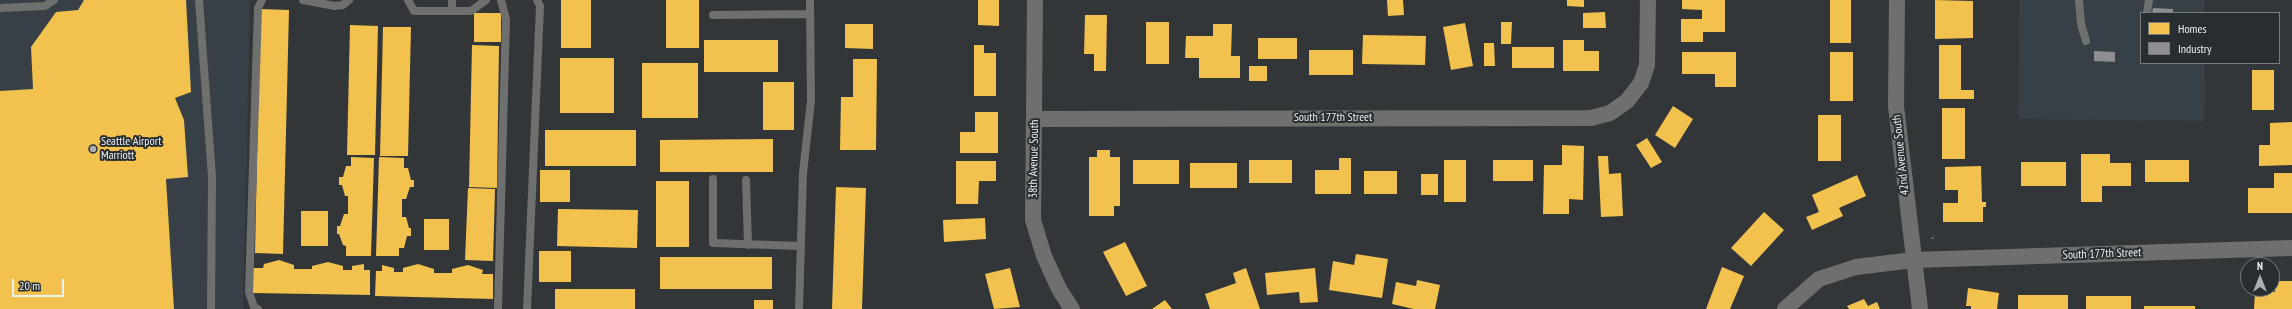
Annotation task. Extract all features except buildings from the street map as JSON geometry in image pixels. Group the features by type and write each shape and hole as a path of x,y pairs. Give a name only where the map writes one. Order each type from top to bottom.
{"street":[{"name":"38th Avenue South","path":"1035,0 1033,220 1044,256 1059,289 1072,309"},
{"name":"South 177th Street","path":"1035,119 1591,118 1610,113 1627,101 1641,83 1648,65 1648,0"},
{"name":"42nd Avenue South","path":"1897,0 1896,106 1920,309"},
{"name":"South 177th Street","path":"1785,309 1819,279 1856,267 1913,260 2292,248"}],"lane":[{"path":"0,8 45,6 54,0"},
{"path":"199,0 212,177 211,309"},
{"path":"255,308 249,292 258,8 262,0"},
{"path":"307,0 335,6 342,5 349,0"},
{"path":"408,0 414,11 471,11 486,0"},
{"path":"452,0 452,11"},
{"path":"498,309 506,19 501,0"},
{"path":"527,309 540,6 537,0"},
{"path":"799,309 803,173 811,100 810,0"},
{"path":"2079,0 2081,24 2086,41"},
{"path":"2147,12 2149,0"},
{"path":"713,15 810,14"},
{"path":"713,179 713,244 801,246"},
{"path":"746,180 748,245"}],"path":[{"path":"1932,239 1934,235"}],"shaded area":[{"name":"Seattle Airport Marriott","path":"0,0 250,0 243,309 0,309"},
{"path":"2019,0 2205,0 2205,12 2140,12 2140,64 2205,64 2204,121 2018,119"}],"place":[{"name":"Seattle Airport Marriott","path":"93,149"}]}
